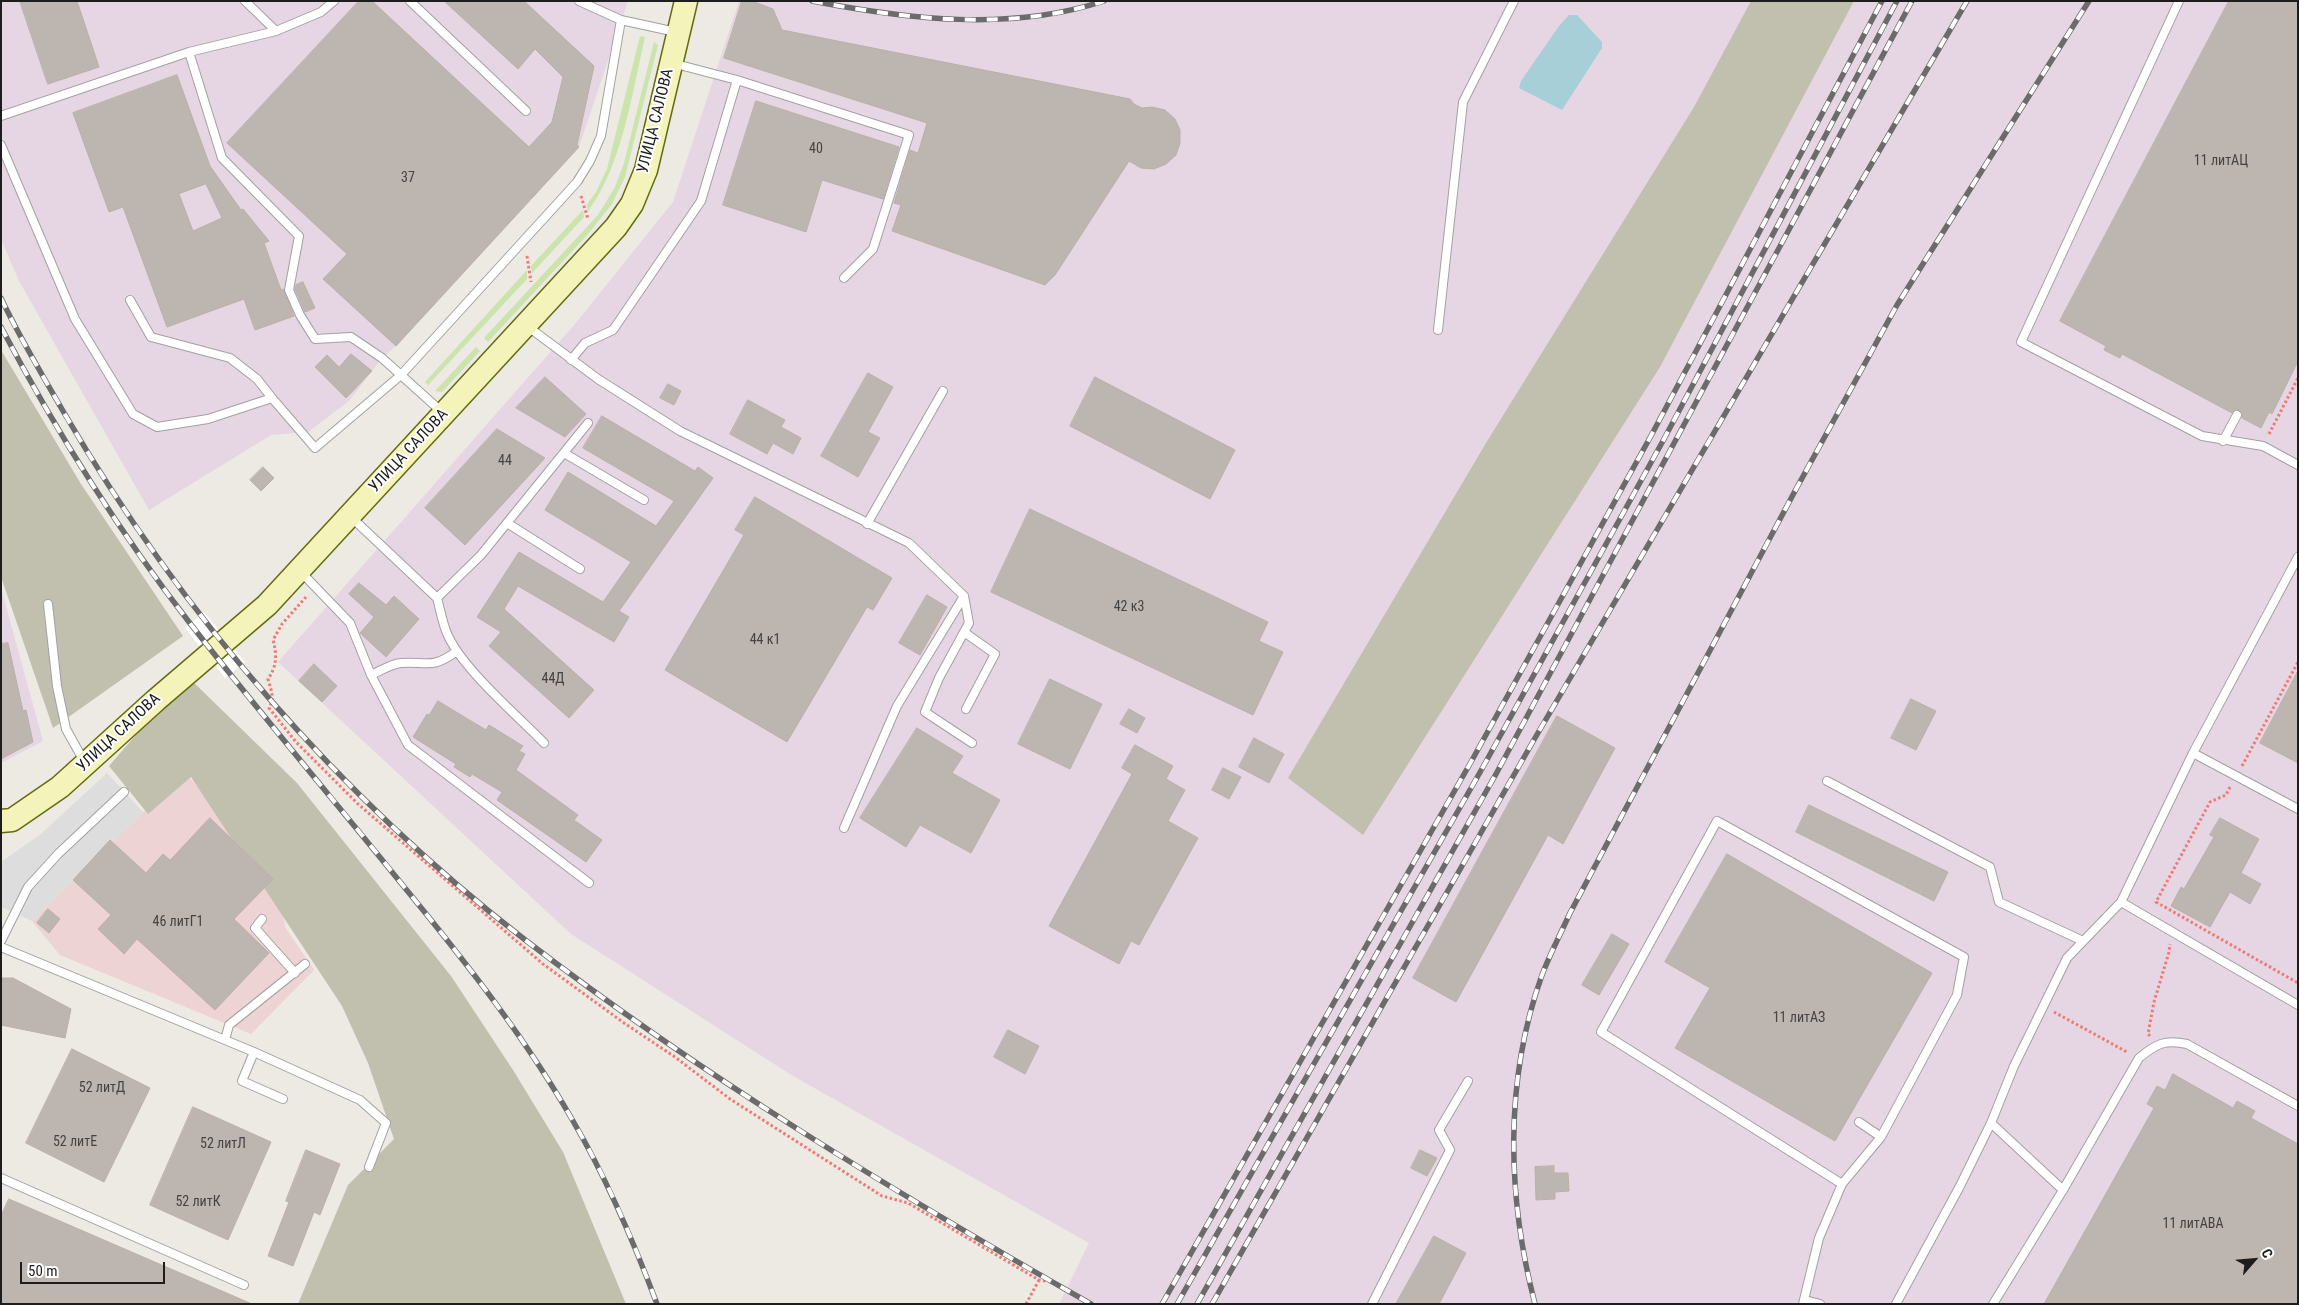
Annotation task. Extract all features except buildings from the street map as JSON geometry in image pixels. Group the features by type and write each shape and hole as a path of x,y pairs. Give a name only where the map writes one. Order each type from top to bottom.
{"street":[{"name":"УЛИЦА САЛОВА","path":"5,827 86,764 156,700 267,605 616,227 632,204 646,170 686,1"}],"lane":[{"path":"245,1 276,31"},
{"path":"1,116 189,52 276,31 321,12 334,1"},
{"path":"410,1 526,111"},
{"path":"579,1 622,20 678,33"},
{"path":"1438,330 1463,102 1514,1"},
{"path":"2179,1 2021,342 2202,436 2262,446 2298,465"},
{"path":"130,300 151,338 230,358 257,379 315,448 402,375 577,182 590,161 601,136 622,20"},
{"path":"189,52 222,158 299,236 289,290 300,315 315,339 351,337 382,358 443,414"},
{"path":"670,63 737,80 909,135 873,249 844,278"},
{"path":"570,360 585,343 613,330 701,202 737,80"},
{"path":"1,145 75,319 133,414 157,426 208,419 272,398"},
{"path":"526,325 570,360 680,430 909,544 964,596 969,623 939,678 925,712 972,744"},
{"path":"867,524 943,391"},
{"path":"2223,441 2237,415"},
{"path":"437,598 481,555 588,423"},
{"path":"564,453 644,500"},
{"path":"349,516 437,598 446,632 457,651 470,668 544,742"},
{"path":"507,523 580,569"},
{"path":"1896,1304 1960,1186 1991,1123 2014,1066 2067,958 2120,902 2193,753 2298,557"},
{"path":"299,570 350,623 371,675 408,745 589,883"},
{"path":"844,828 897,706 964,596"},
{"path":"48,604 57,686 66,729 86,764"},
{"path":"964,632 995,654 966,709"},
{"path":"371,675 399,663 432,665 443,662 457,651"},
{"path":"2193,753 2298,809"},
{"path":"1827,781 1990,867 1999,902 2083,941"},
{"path":"1,941 28,887 58,854 124,792"},
{"path":"1820,1304 1804,1302 1819,1238 1842,1184 1881,1137 1958,995 1964,956 1717,820 1601,1032 1842,1184"},
{"path":"2120,902 2298,1005"},
{"path":"262,919 255,928 295,973"},
{"path":"1,947 254,1052 360,1100 386,1124 369,1167"},
{"path":"225,1040 229,1025 305,964"},
{"path":"1993,1304 2063,1190 2139,1058 2158,1044 2166,1041 2187,1044 2298,1106"},
{"path":"254,1052 242,1081 283,1099"},
{"path":"1372,1304 1450,1150 1439,1130 1468,1081"},
{"path":"1859,1122 1881,1137"},
{"path":"1991,1123 2063,1190"},
{"path":"1,1178 244,1285"}],"path":[{"path":"577,182 588,219"},
{"path":"525,239 531,282"},
{"path":"2262,446 2298,378"},
{"path":"310,593 282,624 273,640 276,652 275,670 268,679 272,693 272,702 269,708 296,742 358,804 543,964 624,1024 675,1057 730,1099 882,1196 908,1203 1039,1280 1052,1282 1091,1304"},
{"path":"2298,662 2226,795 2210,802 2156,902 2298,983"},
{"path":"2043,1006 2139,1058"},
{"path":"1026,1304 1039,1280"}],"shaded area":[{"path":"1,1 628,1 579,147 396,346 382,358 349,401 308,432 271,435 149,510 19,281 1,239"},
{"path":"739,1 2298,1 2298,1304 1059,1304 1089,1243 793,1076 571,934 278,662 575,324 673,202"},
{"path":"1751,1 1854,1 1660,367 1363,835 1288,778 1486,443 1694,107"},
{"path":"1,350 81,484 183,636 53,728 1,577"},
{"path":"1,588 43,741 1,763"},
{"path":"187,676 297,783 451,976 513,1070 563,1152 626,1304 298,1304 348,1185 394,1139 368,1063 342,1006 191,777 148,814 109,766"},
{"path":"107,773 143,812 32,921 1,907 1,862 41,834"},
{"path":"190,778 278,879 285,927 314,970 251,1034 60,955 32,921 143,812"}],"green space":[{"path":"640,36 645,37 618,151 600,193 588,211 587,204 596,192 607,169"},
{"path":"654,42 658,45 625,177 612,204 589,233 488,342 484,338 598,215 615,187 624,163"},
{"path":"583,210 584,217 532,273 531,266"},
{"path":"527,270 527,279 428,385 425,382"},
{"path":"476,347 480,351 442,392 435,391"}],"water":[{"path":"1569,15 1577,15 1602,42 1602,48 1562,110 1519,88 1521,81 1559,26"}],"pier":[{"path":"204,612 245,662 225,678 185,628"}],"railway":[{"path":"812,1 884,13 958,19 1032,17 1068,11 1104,1"},
{"path":"1162,1304 1471,762 1652,434 1882,1"},
{"path":"1177,1304 1483,767 1664,439 1897,1"},
{"path":"1197,1304 1496,774 1912,1"},
{"path":"1212,1304 1535,738 1967,1"},
{"path":"1535,1304 1519,1222 1514,1139 1516,1097 1521,1056 1530,1015 1545,967 1570,913 1795,491 1897,305 2089,1"},
{"path":"1,298 63,411 109,486 159,559 212,629 268,697 328,762 390,824 456,883 524,939 660,1038 873,1176 1091,1304"},
{"path":"1,327 43,404 89,479 163,587 244,692 457,952 518,1034 556,1092 597,1165 629,1233 657,1304"}]}
